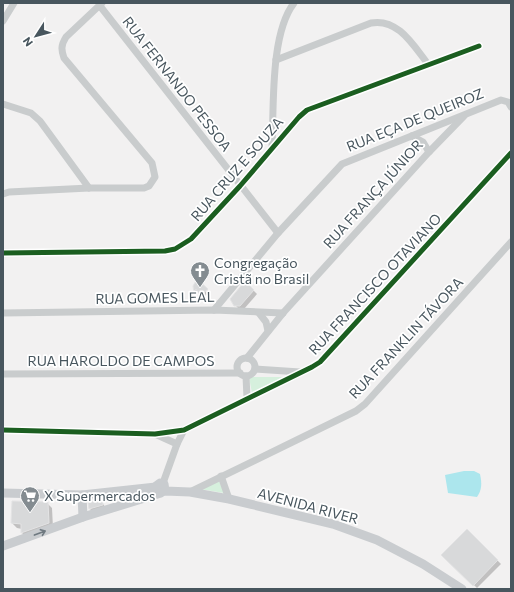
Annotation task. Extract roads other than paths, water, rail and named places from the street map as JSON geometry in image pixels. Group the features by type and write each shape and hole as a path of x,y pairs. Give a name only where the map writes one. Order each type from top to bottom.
{"street":[{"path":"3,21 14,3"},
{"path":"272,148 276,60 282,25 288,11 294,3"},
{"path":"3,194 10,192 89,188 144,188 149,186 154,177 152,163 64,58 62,52 63,42 101,5"},
{"name":"RUA FERNANDO PESSOA","path":"101,5 278,233"},
{"path":"276,60 371,23 381,21 398,29 428,64"},
{"name":"RUA CRUZ E SOUZA","path":"3,253 165,251 175,249 190,239 240,186 299,117 307,110 479,46"},
{"name":"RUA EÇA DE QUEIROZ","path":"214,310 278,233 342,164 501,100 508,102 511,107"},
{"path":"3,104 31,113 40,121 89,188"},
{"name":"RUA FRANÇA JÚNIOR","path":"247,358 283,313 429,152 467,113"},
{"path":"412,136 423,142 429,152"},
{"name":"RUA FRANCISCO OTAVIANO","path":"3,430 155,434 184,430 320,362 511,153"},
{"name":"RUA FRANKLIN TÁVORA","path":"186,491 221,476 356,411 365,404 511,242"},
{"name":"RUA GOMES LEAL","path":"3,313 214,310 283,313"},
{"path":"259,313 266,322 268,331"},
{"path":"243,375 252,374 255,369 253,361 247,358 241,360 238,365 243,375 247,398"},
{"path":"255,369 300,372"},
{"name":"RUA HAROLDO DE CAMPOS","path":"3,374 243,375"},
{"path":"162,488 177,444 184,430"},
{"name":"RUA FRANCISCO OTAVIANO","path":"155,434 177,444"},
{"path":"221,476 229,499"},
{"path":"3,492 82,495 162,488"},
{"path":"3,546 162,488"},
{"name":"AVENIDA RIVER","path":"162,488 229,499 333,524 377,540 423,564 462,589"},
{"path":"82,495 83,517"}],"water":[{"path":"464,471 474,471 480,474 481,486 477,497 448,493 445,475"}],"place":[{"name":"Congregação Cristã no Brasil","path":"200,288"},
{"name":"X Supermercados","path":"30,513"}]}
